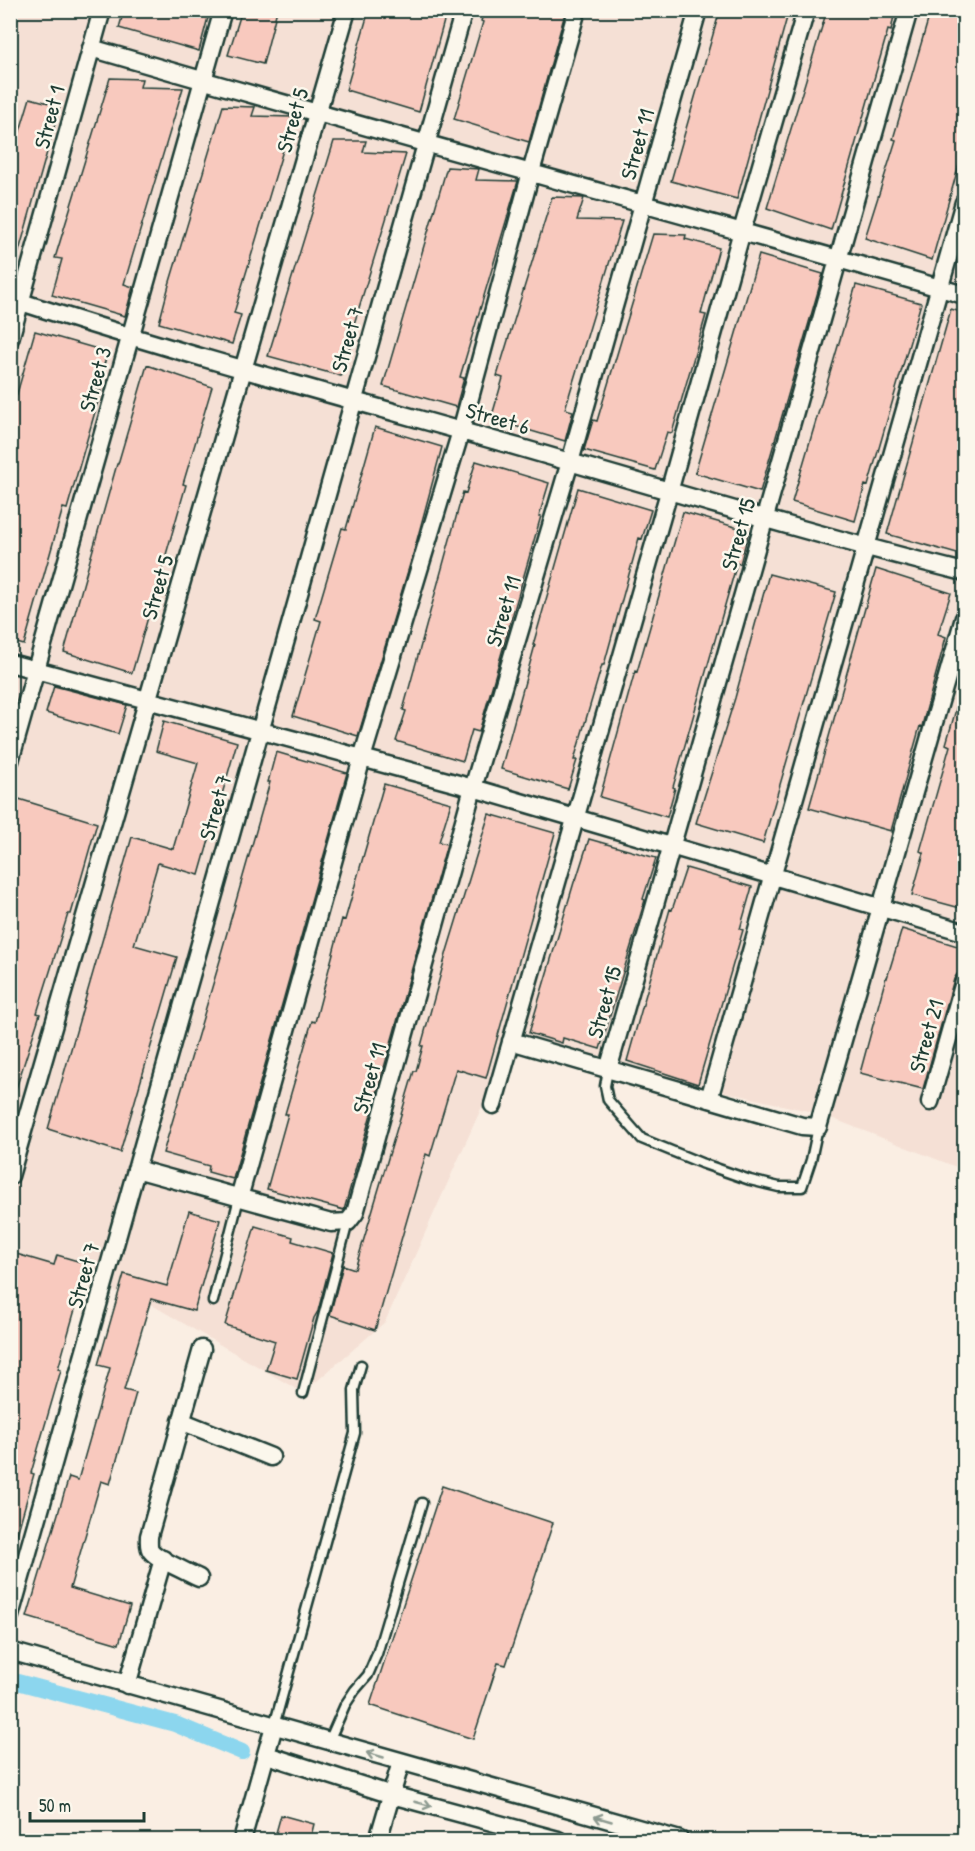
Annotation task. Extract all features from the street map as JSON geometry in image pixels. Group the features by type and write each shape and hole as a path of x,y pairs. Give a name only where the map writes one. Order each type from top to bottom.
{"street":[{"name":"Street 1","path":"10,339 102,10"},
{"name":"Street 3","path":"10,761 223,10"},
{"name":"Street 5","path":"10,1176 347,10"},
{"name":"Street 7","path":"10,1616 464,10"},
{"path":"239,1198 362,758 461,431 531,172 578,10"},
{"name":"Street 11","path":"348,1222 355,1213 473,788 570,462 698,10"},
{"path":"493,1106 806,10"},
{"name":"Street 15","path":"608,1070 909,10"},
{"path":"91,48 426,145 531,172 964,295"},
{"path":"709,1099 964,202"},
{"name":"Street 6","path":"21,302 130,338 570,462 765,520 964,572"},
{"path":"511,1041 802,1126 818,1127 964,618"},
{"path":"10,663 473,788 964,932"},
{"name":"Street 21","path":"930,1102 964,982"},
{"path":"136,1169 331,1223 348,1222"},
{"path":"200,1578 163,1559 151,1551 148,1544 202,1349"},
{"path":"181,1421 272,1457"},
{"path":"127,1685 163,1559"},
{"path":"10,1652 680,1840"},
{"path":"242,1840 274,1726"},
{"path":"267,1755 392,1795 558,1840"},
{"path":"378,1840 401,1762"}],"lane":[{"path":"608,1070 605,1086 608,1100 642,1139 750,1180 779,1187 802,1187 818,1127"},
{"path":"213,1302 239,1198"},
{"path":"303,1393 348,1222"},
{"path":"274,1726 355,1433 354,1390 361,1365"},
{"path":"329,1742 345,1706 368,1675 377,1654 422,1503"}],"shaded area":[{"path":"20,11 964,11 964,1170 821,1114 511,1042 385,1322 303,1393 152,1305 11,1253 10,40"}],"building":[{"path":"124,10 210,10 199,51 119,28"},
{"path":"242,10 277,10 263,64 228,55"},
{"path":"369,10 447,10 419,112 346,90"},
{"path":"485,10 566,10 529,142 454,119"},
{"path":"720,10 789,10 737,199 671,181"},
{"path":"827,10 895,10 891,31 888,30 831,230 767,208"},
{"path":"931,10 964,10 964,147 932,260 865,238 896,140 893,139"},
{"path":"110,78 142,79 140,87 183,88 124,284 133,287 125,316 52,295 62,259 55,258"},
{"path":"30,98 60,106 14,269 10,268 10,164"},
{"path":"223,106 255,107 252,116 293,117 234,313 241,315 232,344 159,323"},
{"path":"334,141 366,141 363,152 406,154 347,347 350,347 341,376 268,356"},
{"path":"447,167 479,169 476,180 518,181 460,377 464,378 456,407 383,386"},
{"path":"552,197 584,198 577,220 622,221 565,409 573,411 565,441 491,419 503,378 497,376"},
{"path":"653,234 686,235 685,239 719,248 701,314 706,315 672,433 667,432 655,470 584,450 593,420 597,421"},
{"path":"759,255 823,274 760,492 695,473"},
{"path":"856,285 921,303 868,486 865,485 855,521 792,502"},
{"path":"951,309 964,313 964,556 887,534"},
{"path":"35,331 108,352 96,390 101,391 67,509 63,508 24,645 10,641 10,418"},
{"path":"147,365 212,387 132,673 64,652"},
{"path":"375,427 442,447 414,551 358,736 293,716 321,621 315,619 342,528 346,529"},
{"path":"476,461 549,483 479,732 472,730 463,761 396,741 406,711 403,710 463,492 466,493"},
{"path":"578,488 651,510 642,539 639,538 604,665 602,665 574,760 577,760 568,789 501,769 535,645 533,645"},
{"path":"683,512 749,531 740,564 737,563 673,787 675,788 667,817 600,797"},
{"path":"876,569 951,593 938,634 946,637 891,831 809,808"},
{"path":"769,574 836,592 763,843 696,823 735,698"},
{"path":"54,686 127,705 118,734 46,713"},
{"path":"961,692 964,693 964,909 912,895 924,853 920,851 950,746 946,744"},
{"path":"164,721 237,742 199,875 158,863 134,945 177,957 120,1152 48,1129 132,837 173,849 198,763 156,751"},
{"path":"276,752 347,773 233,1179 208,1172 209,1166 163,1153 221,957 270,782 268,782"},
{"path":"384,784 451,803 439,842 447,844 344,1210 267,1189 288,1114 285,1114 312,1021 315,1022 342,919 345,920"},
{"path":"19,799 97,823 71,914 68,914 37,1013 40,1014 13,1098 10,1098 10,828"},
{"path":"489,814 555,833 486,1078 456,1069 430,1156 426,1154 375,1330 330,1315 343,1265 355,1269 414,1071 416,1071 447,951"},
{"path":"589,839 656,858 600,1049 563,1038 562,1043 529,1033"},
{"path":"686,868 752,887 740,929 743,930 698,1084 627,1061 670,909 672,910"},
{"path":"902,929 964,948 962,972 954,979 923,1089 860,1073 886,977"},
{"path":"189,1211 220,1220 194,1311 151,1299 124,1390 136,1393 110,1484 101,1481 70,1588 130,1606 119,1644 27,1617 69,1477 78,1480 110,1368 98,1365 124,1274 167,1286"},
{"path":"255,1226 293,1237 292,1241 333,1253 297,1379 266,1370 275,1341 225,1325"},
{"path":"13,1253 54,1265 57,1255 88,1264 58,1369 61,1370 31,1473 34,1474 14,1545 10,1544 10,1429 14,1417 10,1416 10,1262"},
{"path":"442,1486 553,1523 506,1665 498,1663 473,1739 370,1705"},
{"path":"281,1815 314,1824 310,1840 274,1840"}],"waterway":[{"path":"10,1680 175,1724 242,1752"}]}
